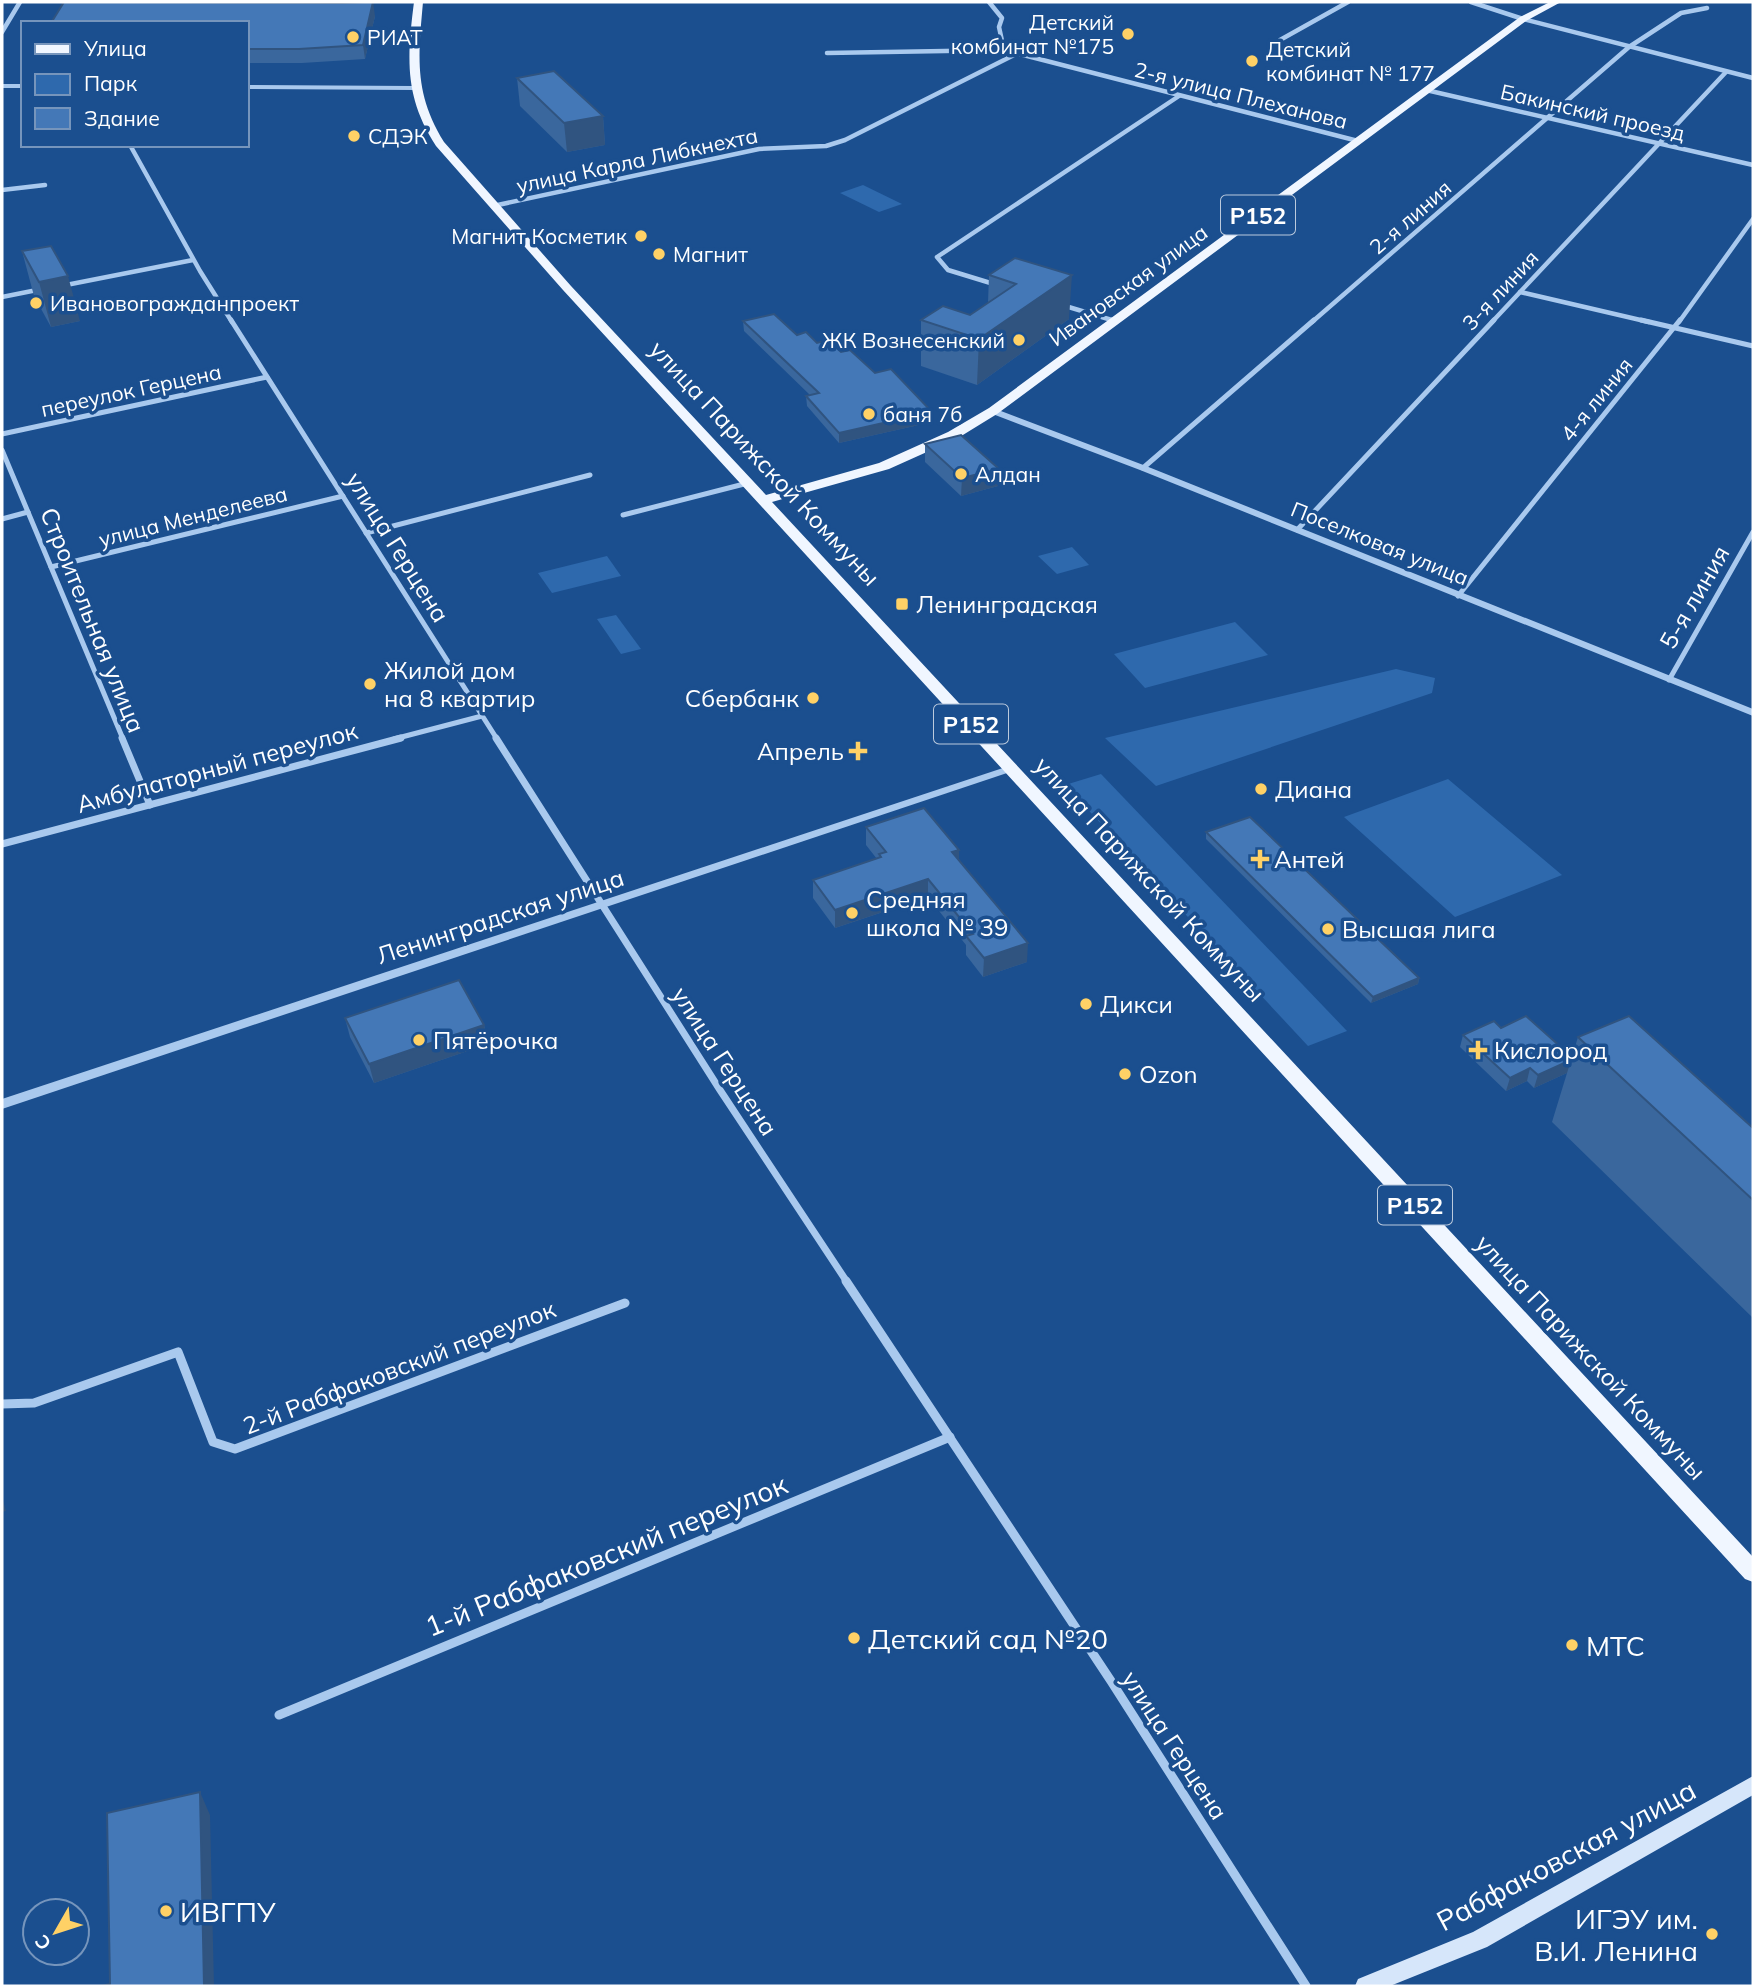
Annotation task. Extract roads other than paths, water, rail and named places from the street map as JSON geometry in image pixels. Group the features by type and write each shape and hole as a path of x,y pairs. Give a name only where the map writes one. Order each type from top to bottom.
{"main road":[{"name":"улица Парижской Коммуны","path":"418,2 413,88 429,128 493,205 1753,1572"},
{"name":"Ивановская улица","path":"765,500 884,466 953,435 993,411 1523,19 1558,2"},
{"name":"Рабфаковская улица","path":"1365,1986 1479,1940 1753,1785"}],"street":[{"path":"2,32 20,2"},
{"path":"989,2 1002,18 999,27 1004,50"},
{"path":"1280,40 1348,2"},
{"path":"1471,2 1523,19 1753,78"},
{"name":"2-я линия","path":"1143,468 1629,47 1681,13 1707,8"},
{"name":"2-я улица Плеханова","path":"827,52 1004,50 1358,141"},
{"name":"улица Карла Либкнехта","path":"493,205 759,149 827,146 845,140 1018,53"},
{"name":"3-я линия","path":"1297,530 1726,72"},
{"path":"2,86 21,86"},
{"path":"248,87 413,88"},
{"name":"Бакинский проезд","path":"1426,90 1753,165"},
{"path":"1010,289 948,270 937,257 1179,96"},
{"name":"улица Герцена","path":"131,147 193,260 726,1099 950,1437 1306,1986"},
{"path":"2,190 45,185"},
{"name":"4-я линия","path":"1458,596 1674,329 1753,219"},
{"path":"2,297 193,260"},
{"path":"1520,292 1753,346"},
{"path":"1060,304 1115,321"},
{"name":"переулок Герцена","path":"2,434 267,377"},
{"name":"Поселковая улица","path":"993,411 1143,468 1753,713"},
{"name":"Строительная улица","path":"2,450 150,805"},
{"path":"366,533 590,475"},
{"path":"623,515 748,482"},
{"name":"улица Менделеева","path":"51,568 343,496"},
{"path":"2,519 28,512"},
{"name":"5-я линия","path":"1669,680 1753,532"},
{"name":"Амбулаторный переулок","path":"2,844 482,716"},
{"name":"Ленинградская улица","path":"2,1104 1012,768"},
{"name":"2-й Рабфаковский переулок","path":"2,1404 34,1403 178,1352 213,1442 236,1449 625,1303"},
{"name":"1-й Рабфаковский переулок","path":"279,1715 950,1437"}],"place":[{"name":"Детский комбинат №175","path":"1128,34"},
{"name":"РИАТ","path":"353,37"},
{"name":"Детский комбинат № 177","path":"1252,61"},
{"name":"СДЭК","path":"354,136"},
{"name":"Магнит Косметик","path":"641,236"},
{"name":"Магнит","path":"659,254"},
{"name":"Ивановогражданпроект","path":"36,303"},
{"name":"ЖК Вознесенский","path":"1019,340"},
{"name":"баня 7б","path":"869,414"},
{"name":"Алдан","path":"961,474"},
{"name":"Ленинградская","path":"902,604"},
{"name":"Жилой дом на 8 квартир","path":"370,684"},
{"name":"Сбербанк","path":"813,698"},
{"name":"Апрель","path":"858,751"},
{"name":"Диана","path":"1261,789"},
{"name":"Антей","path":"1260,859"},
{"name":"Средняя школа № 39","path":"852,913"},
{"name":"Высшая лига","path":"1328,929"},
{"name":"Дикси","path":"1086,1004"},
{"name":"Пятёрочка","path":"419,1040"},
{"name":"Кислород","path":"1478,1050"},
{"name":"Ozon","path":"1125,1074"},
{"name":"Детский сад №20","path":"854,1638"},
{"name":"МТС","path":"1572,1645"},
{"name":"ИВГПУ","path":"166,1911"},
{"name":"ИГЭУ им. В.И. Ленина","path":"1712,1934"}]}
